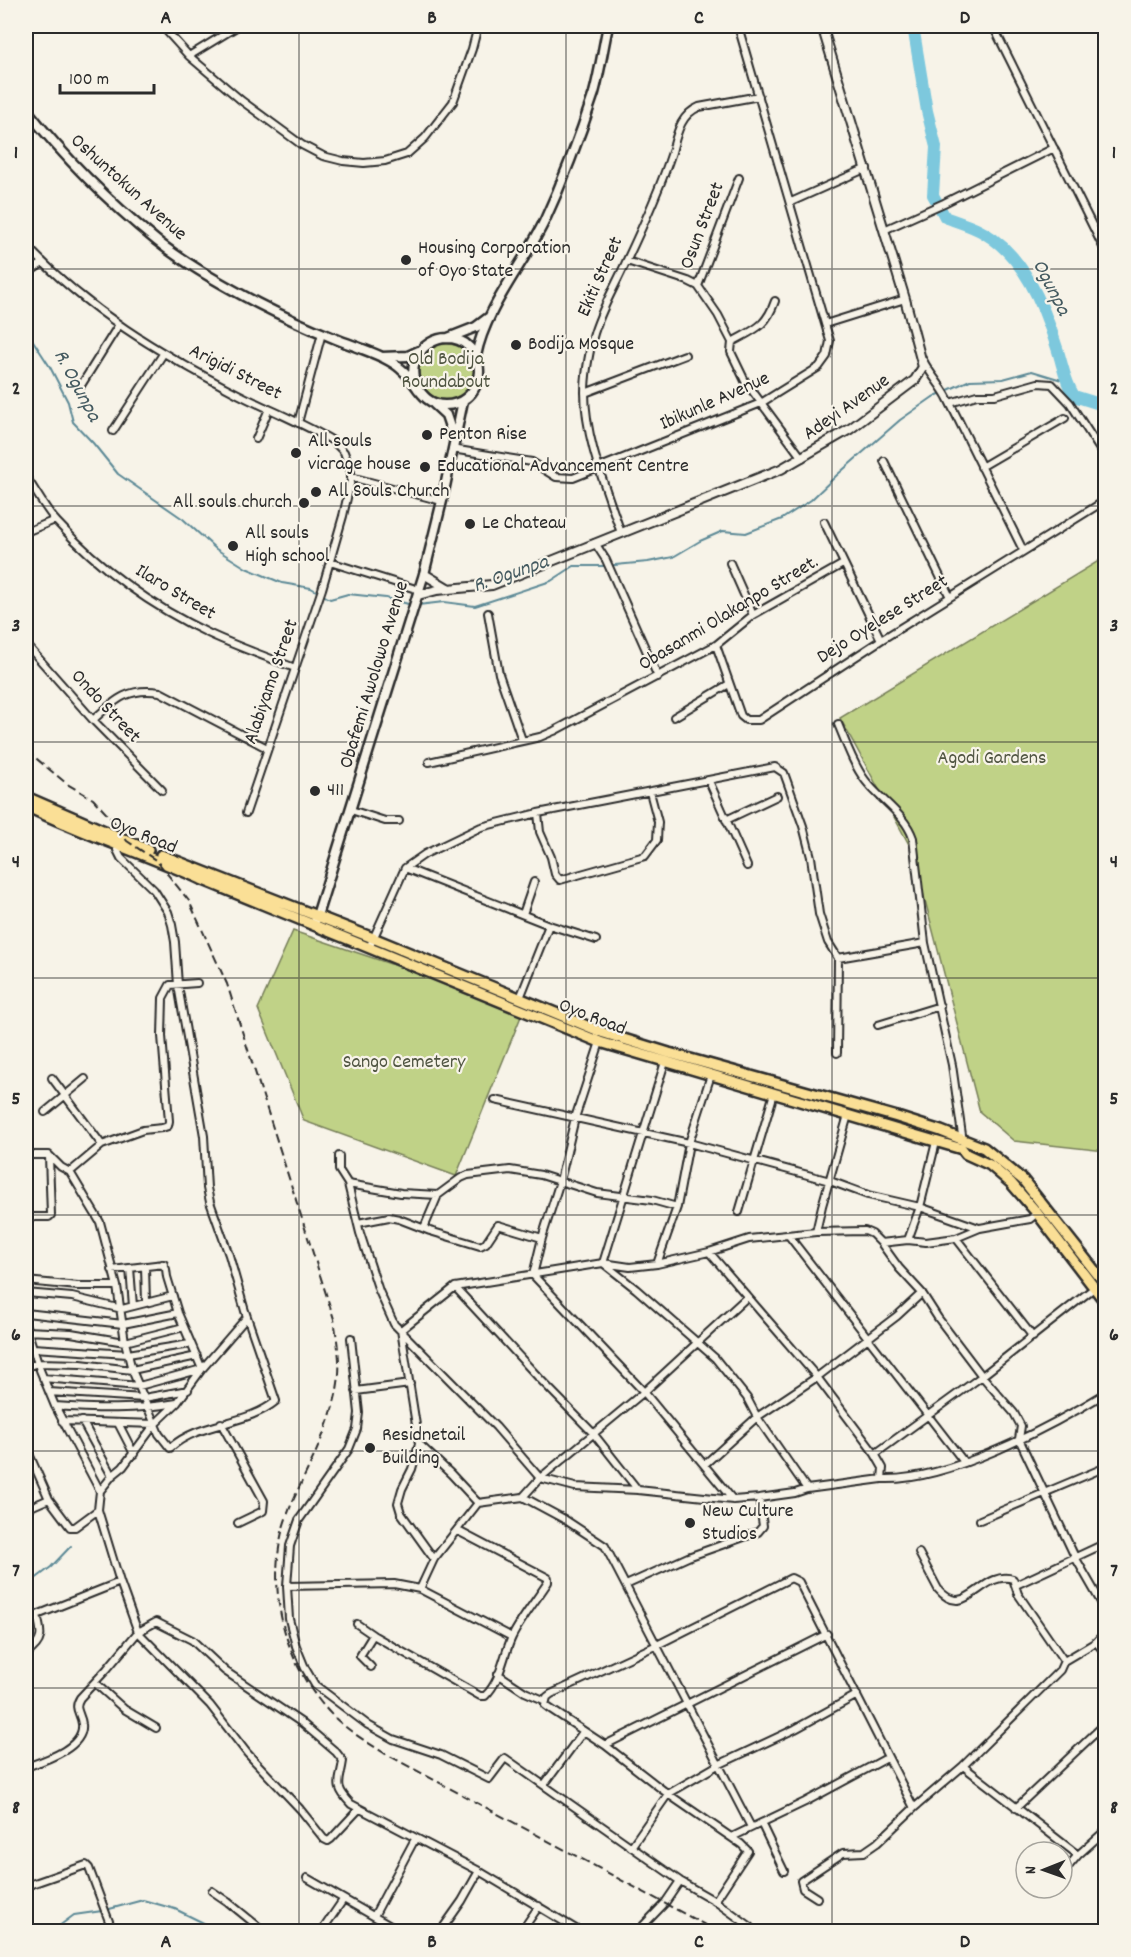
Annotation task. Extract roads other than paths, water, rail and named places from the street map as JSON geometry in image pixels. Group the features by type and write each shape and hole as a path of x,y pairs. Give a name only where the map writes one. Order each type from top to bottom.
{"main road":[{"path":"425,398 440,405 455,404 463,400 474,389 478,381 476,356 479,340 543,222 566,170 594,92 608,26"},
{"name":"Oshuntokun Avenue","path":"26,109 50,140 158,242 215,280 258,303 322,333 382,357 402,369 418,389"},
{"path":"454,439 446,415 425,398 418,389 412,372 415,360 421,349 438,339 476,327 490,316"},
{"path":"447,338 464,343 476,356"},
{"name":"Oshuntokun Avenue","path":"382,357 408,356 421,349"},
{"name":"Obafemi Awolowo Avenue","path":"316,922 424,574 463,400"},
{"name":"Oyo Road","path":"26,797 201,879 316,922 373,938 604,1033 798,1095 848,1115 962,1149 966,1154 983,1160 998,1170 1037,1213 1106,1303"},
{"name":"Oyo Road","path":"26,806 120,842"},
{"name":"Oyo Road","path":"316,922 369,948 600,1042 774,1093 798,1095 906,1120 984,1148 1023,1180 1106,1285"}],"street":[{"path":"162,26 189,56 265,119 302,145 322,156 364,163 385,161 407,154 425,138 453,102 478,26"},
{"path":"189,56 237,26"},
{"name":"Ibikunle Avenue","path":"452,449 532,462 556,477 564,479 600,469 761,403 819,367 827,356 830,341 738,26"},
{"name":"Adeyi Avenue","path":"418,593 492,585 759,479 802,458 850,429 915,380 923,367 920,352 867,168 822,26"},
{"path":"993,26 1106,253"},
{"name":"Ekiti Street","path":"621,533 589,431 585,393 593,338 600,317 668,165 682,121 687,114 699,108 759,96"},
{"path":"884,230 1054,148"},
{"path":"790,202 867,168"},
{"name":"Osun Street","path":"698,286 739,178"},
{"name":"Arigidi Street","path":"26,245 43,263 118,326 163,354 333,441 344,452 350,465 351,477"},
{"path":"627,261 698,286 718,315 732,342 731,352 735,364 802,458"},
{"path":"26,274 43,263"},
{"path":"825,324 905,299"},
{"path":"732,342 759,327 770,317 776,301"},
{"path":"80,387 118,326"},
{"path":"298,423 322,333"},
{"path":"920,352 930,373 940,384 949,400 1023,550"},
{"path":"113,431 163,354"},
{"path":"585,393 685,356"},
{"path":"949,400 977,395 995,395 1038,383 1052,384 1070,403 1106,459"},
{"path":"256,439 269,409"},
{"path":"981,467 1065,418"},
{"path":"884,461 950,597"},
{"name":"Ilaro Street","path":"26,477 55,520 89,555 129,586 168,612 212,635 295,668"},
{"path":"418,593 330,562 351,477 442,501"},
{"name":"Dejo Oyelese Street","path":"716,645 741,716 746,720 759,720 880,640 1106,500"},
{"path":"26,532 55,520"},
{"path":"824,522 880,640"},
{"path":"595,543 606,560 658,677"},
{"name":"Alabiyamo Street","path":"246,813 330,562"},
{"path":"729,563 753,615"},
{"name":"Obasanmi Olakanpo Street.","path":"429,762 554,731 716,645 753,615 843,564"},
{"path":"424,574 450,589"},
{"path":"489,613 499,675 522,740"},
{"name":"Ondo Street","path":"26,644 93,720 162,790"},
{"path":"674,717 729,684"},
{"path":"93,720 115,699 129,693 145,690 159,692 267,748"},
{"path":"838,724 864,778 909,827 913,838 926,943 952,1065 966,1154"},
{"path":"369,948 405,868 435,849 481,827 538,813 775,767 784,773 803,826 811,858 819,914 828,942 838,958 837,1053"},
{"path":"709,781 747,866"},
{"path":"538,813 540,832 551,857 557,879 560,880 645,856 657,840 658,822 651,792"},
{"path":"726,820 777,796"},
{"path":"351,810 385,821 399,821"},
{"path":"26,1155 49,1155 70,1172 100,1222 122,1309 125,1342 132,1370 159,1434 170,1448 185,1437 221,1423 262,1412 276,1401 207,1188 204,1136 178,985 175,942 168,912 154,890 121,858 117,849 120,842"},
{"path":"405,868 549,925 596,940"},
{"path":"522,914 534,882"},
{"path":"520,998 549,925"},
{"path":"838,958 926,943"},
{"path":"70,1172 102,1145 142,1130 168,1126 162,1036 163,998 170,985 197,982"},
{"path":"878,1025 940,1006"},
{"path":"533,1275 575,1118 600,1042"},
{"path":"603,1263 645,1134 665,1062"},
{"path":"657,1264 677,1207 682,1170 711,1075"},
{"path":"52,1078 102,1145"},
{"path":"45,1112 85,1079"},
{"path":"738,1212 774,1093"},
{"path":"495,1100 689,1143 830,1180 868,1195 920,1207 980,1228"},
{"path":"816,1232 848,1115"},
{"path":"909,1240 920,1207 936,1142"},
{"path":"26,1217 49,1217 51,1215 49,1155"},
{"path":"339,1156 339,1170 348,1184 386,1309 394,1324 496,1427 540,1478 575,1487 638,1490 733,1500 759,1499 807,1489 882,1479 917,1477 964,1462 1019,1439 1106,1393"},
{"path":"424,1228 438,1196 461,1178 500,1170 528,1172 597,1193 652,1200 677,1207"},
{"path":"348,1184 401,1193 438,1196"},
{"path":"880,1243 909,1240 926,1242 956,1238 980,1228 1024,1220 1037,1213"},
{"path":"358,1223 389,1217 399,1218 480,1246 486,1243 498,1225 542,1238"},
{"path":"401,1330 454,1287 603,1263 630,1267 657,1264 710,1252 749,1239 816,1232 869,1231 922,1293 982,1376 1014,1413 1021,1426 1019,1439 1075,1557 1106,1611"},
{"path":"789,1236 964,1462"},
{"path":"956,1238 1033,1337"},
{"path":"710,1252 817,1377 883,1468 882,1479"},
{"path":"603,1263 699,1343 732,1379 807,1489"},
{"path":"112,1270 165,1264 178,1313 202,1369"},
{"path":"145,1267 146,1302"},
{"path":"130,1268 133,1306"},
{"path":"533,1275 644,1392 733,1500"},
{"path":"26,1281 78,1286 117,1286"},
{"path":"454,1287 593,1433 638,1490"},
{"path":"874,1454 982,1376 1094,1288"},
{"path":"26,1293 72,1297 122,1309 173,1296"},
{"path":"705,1464 757,1417 817,1377 897,1316 922,1293"},
{"path":"523,1497 540,1478 644,1392 747,1297"},
{"path":"26,1313 123,1324 178,1313"},
{"path":"247,1317 202,1369 177,1403 155,1424 134,1454 100,1491 98,1510 138,1632 210,1705 247,1753 300,1809 324,1839 328,1841 332,1839 359,1809"},
{"path":"100,1491 55,1406 26,1328 125,1342 184,1327"},
{"path":"401,1330 419,1444 412,1469 402,1489 399,1503 400,1513 434,1559"},
{"path":"351,1338 359,1413 357,1429 349,1449 299,1520 290,1546 287,1586 289,1619 296,1646 315,1685 368,1725 393,1739 441,1755 489,1779 505,1758 680,1881 751,1927"},
{"path":"33,1348 128,1354 190,1344"},
{"path":"26,1367 38,1363 81,1364 132,1370 197,1356"},
{"path":"43,1378 139,1386 202,1369"},
{"path":"356,1391 410,1384"},
{"path":"49,1392 144,1398 188,1390"},
{"path":"55,1406 99,1410 148,1408 177,1403"},
{"path":"63,1421 155,1424"},
{"path":"82,1421 112,1476"},
{"path":"118,1423 134,1454"},
{"path":"221,1423 264,1501 263,1511 238,1523"},
{"path":"419,1444 478,1503"},
{"path":"26,1447 49,1499 70,1527 75,1527 98,1510"},
{"path":"981,1520 1106,1467"},
{"path":"420,1589 434,1559 478,1503 523,1497 601,1542 610,1554 751,1827"},
{"path":"26,1509 49,1499"},
{"path":"626,1585 688,1557 758,1532 763,1526 759,1499"},
{"path":"357,1624 480,1696 488,1694 512,1637 548,1582 548,1578 458,1531"},
{"path":"1016,1585 1106,1543"},
{"path":"919,1553 938,1589 942,1594 953,1599 966,1598 997,1577 1013,1579 1018,1594 1064,1661"},
{"path":"714,1901 748,1851 668,1794 605,1745 545,1705 547,1697 791,1578 799,1582 914,1808"},
{"path":"26,1617 37,1615 120,1582"},
{"path":"287,1586 394,1584 420,1589 512,1637"},
{"path":"26,1654 39,1641 40,1628 37,1615"},
{"path":"26,1767 51,1757 78,1740 83,1723 76,1711 77,1701 138,1632 156,1622 192,1640 231,1676 302,1723 342,1758 343,1765 339,1774 342,1793 351,1804 479,1871 581,1932"},
{"path":"817,1898 803,1888 801,1881 843,1852 864,1852 877,1843 963,1766 1060,1670 1064,1661 1096,1642 1106,1631"},
{"path":"605,1745 826,1634"},
{"path":"371,1667 360,1656 373,1635"},
{"path":"1096,1642 1106,1654"},
{"path":"498,1674 525,1692 546,1701"},
{"path":"95,1683 124,1709 156,1728"},
{"path":"631,1847 668,1794 718,1765 795,1729 857,1695"},
{"path":"1016,1808 1106,1723"},
{"path":"544,1785 583,1732"},
{"path":"732,1838 887,1758"},
{"path":"963,1766 1078,1855"},
{"path":"761,1823 784,1871"},
{"path":"1074,1860 1106,1830"},
{"path":"374,1916 415,1839"},
{"path":"26,1886 86,1865 113,1932"},
{"path":"440,1932 462,1901 479,1871"},
{"path":"307,1878 401,1932"},
{"path":"637,1932 665,1904 680,1881"},
{"path":"212,1891 265,1932"},
{"path":"321,1932 343,1900"},
{"path":"521,1932 538,1906"},
{"path":"645,1924 651,1932"}],"waterway":[{"name":"Ogunpa","path":"913,26 927,111 936,147 933,195 945,217 984,233 998,243 1021,268 1039,299 1074,396 1106,406"},
{"name":"R. Ogunpa","path":"26,330 50,367 68,402 73,422 118,474 183,519 216,549 246,568 282,583 311,588 330,599 348,594 386,598 412,605"},
{"name":"R. Ogunpa","path":"418,605 444,602 475,606 551,581 574,566 648,562 673,557 723,531 746,533 782,519 811,500 900,420 933,397 970,380 1003,379 1032,371 1065,381"},
{"path":"26,1586 51,1567 71,1546"},
{"path":"51,1932 74,1915 102,1911 143,1900 175,1909 222,1932"}],"railway":[{"path":"26,750 67,784 93,799 114,822 127,841 157,861 189,901 227,984 334,1319 339,1370 334,1401 321,1440 287,1517 278,1553 277,1579 284,1630 304,1677 318,1699 335,1718 384,1753 718,1932"}],"place":[{"name":"Housing Corporation of Oyo State","path":"406,260"},
{"name":"Bodija Mosque","path":"516,345"},
{"name":"Penton Rise","path":"427,435"},
{"name":"All souls vicrage house","path":"296,453"},
{"name":"Educational Advancement Centre","path":"425,467"},
{"name":"All Souls Church","path":"316,492"},
{"name":"All souls church","path":"304,503"},
{"name":"Le Chateau","path":"470,524"},
{"name":"All souls High school","path":"233,546"},
{"name":"411","path":"315,791"},
{"name":"Residnetail Building","path":"370,1448"},
{"name":"New Culture Studios","path":"690,1523"}],"park label":[{"name":"Old Bodija Roundabout","path":"446,372"},
{"name":"Agodi Gardens","path":"992,759"},
{"name":"Sango Cemetery","path":"404,1063"}]}
